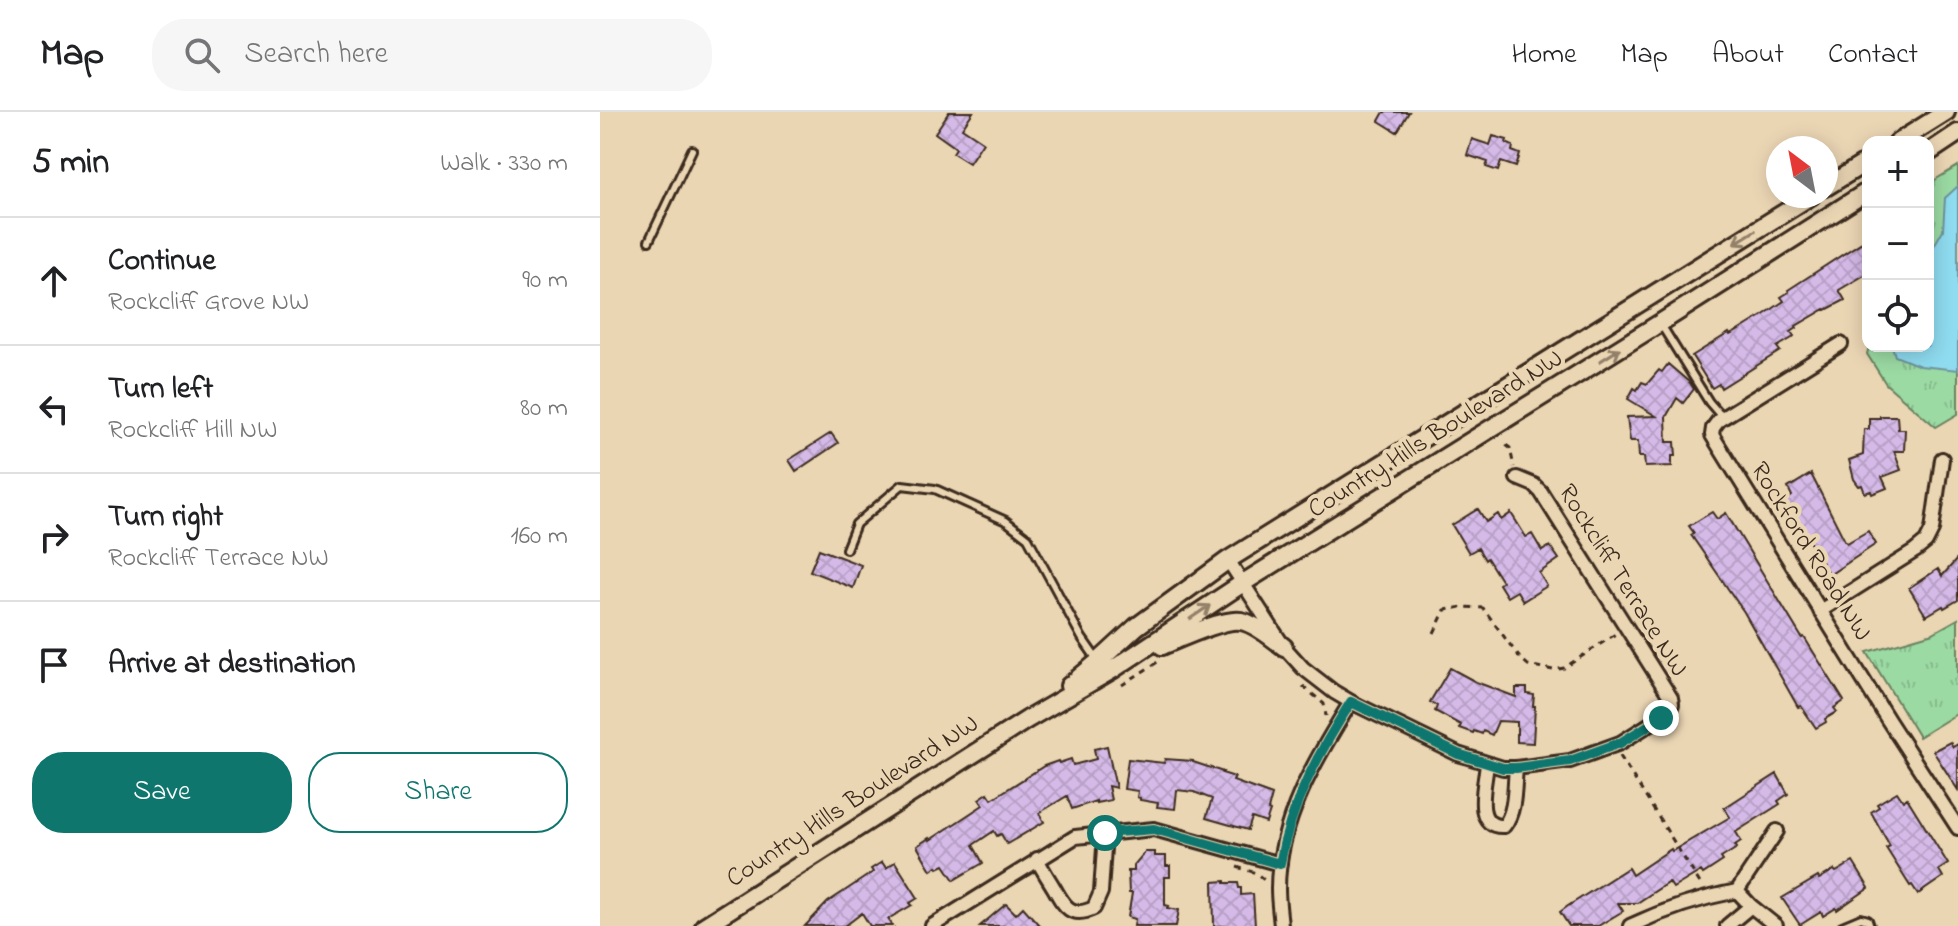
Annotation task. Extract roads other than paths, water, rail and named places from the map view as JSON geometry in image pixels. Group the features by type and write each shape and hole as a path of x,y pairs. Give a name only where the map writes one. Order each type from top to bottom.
{"main road":[{"path":"1908,136 1946,112"},
{"path":"1934,149 1958,133"},
{"path":"1838,180 1862,165"},
{"name":"Country Hills Boulevard NW","path":"1105,666 1127,660 1243,583 1862,195"},
{"name":"Country Hills Boulevard NW","path":"704,926 1028,719 1105,666 1136,627 1228,560 1792,208"},
{"path":"1127,660 1210,626 1240,621 1267,633 1284,647"}],"street":[{"path":"1722,418 1841,344"},
{"name":"Rockford Road NW","path":"1722,418 1713,428 1714,440 1956,822"},
{"path":"1820,611 1926,542 1932,530 1942,459"},
{"name":"Rockcliff Terrace NW","path":"1228,560 1284,647 1303,668 1351,702 1458,754 1487,764 1516,768 1570,761 1613,746 1661,718 1669,712 1671,698 1541,492 1534,485 1517,478"},
{"path":"1281,926 1278,890 1284,839 1302,790 1351,702"},
{"path":"1487,764 1483,813 1488,823 1495,827 1504,826 1509,820 1516,768"},
{"path":"932,926 1075,837 1154,829 1280,864"},
{"path":"1630,926 1708,896 1737,891 1777,831"},
{"path":"1037,859 1064,906 1085,912 1094,908 1101,892 1105,833"},
{"path":"1737,891 1776,926"},
{"path":"1727,926 1751,906"}],"lane":[{"path":"649,241 692,150"},
{"path":"1660,323 1722,418"},
{"path":"846,549 856,524 902,485 935,489 1006,521 1028,538 1082,638 1105,666"},
{"path":"1842,926 1861,918 1868,920 1870,926"}],"water":[{"path":"1958,186 1958,370 1920,366 1895,356 1894,352 1934,352 1934,246 1943,230 1945,198"}]}
